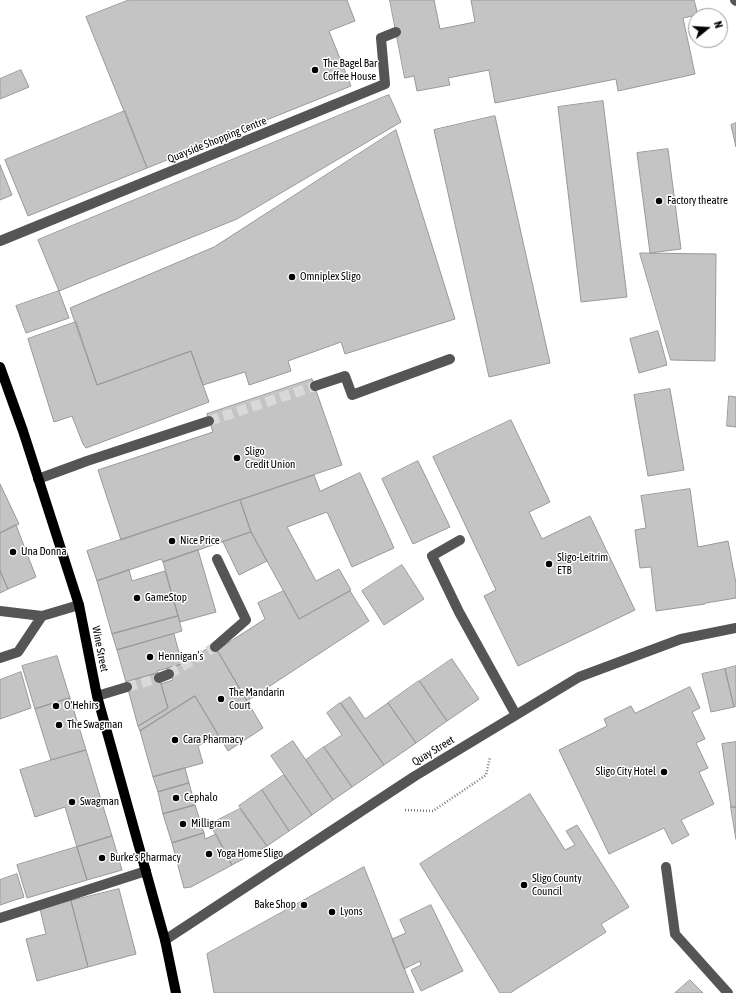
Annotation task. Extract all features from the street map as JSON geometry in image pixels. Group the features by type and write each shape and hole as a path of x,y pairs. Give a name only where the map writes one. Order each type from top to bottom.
{"main road":[{"name":"Wine Street","path":"0,366 79,605 97,696 165,940 176,993"}],"street":[{"name":"Quayside Shopping Centre","path":"0,241 385,84 381,38 396,32"},
{"path":"315,386 346,376 352,395 450,358"},
{"path":"38,479 86,461 209,421"},
{"path":"460,540 432,556 459,612 516,715"},
{"path":"215,647 246,620 217,559"},
{"path":"0,611 42,616 79,605"},
{"path":"0,658 18,652 42,616"},
{"name":"Quay Street","path":"165,940 414,776 579,677 681,639 736,628"},
{"path":"160,678 170,674"},
{"path":"97,696 127,687"},
{"path":"666,867 675,934 728,993"},
{"path":"0,918 146,871"}],"path":[{"path":"403,810 433,811 486,775 498,726"}],"building":[{"path":"129,0 347,0 355,21 329,31 351,86 147,168 86,17"},
{"path":"390,0 434,0 440,29 475,22 471,0 694,0 696,8 688,8 688,17 683,18 688,48 689,48 695,74 618,91 616,79 495,103 489,70 448,78 450,85 417,91 414,76 405,78"},
{"path":"21,70 29,87 0,99 0,79"},
{"path":"389,95 401,122 237,219 59,291 38,240"},
{"path":"603,101 627,297 581,302 558,107"},
{"path":"125,111 147,168 28,216 5,160"},
{"path":"495,116 550,363 489,377 434,130"},
{"path":"736,123 736,147 731,125"},
{"name":"Omniplex Sligo","path":"396,130 455,319 345,354 341,342 288,361 291,371 249,385 245,372 203,385 191,351 97,385 70,308 214,247"},
{"name":"Factory theatre","path":"668,149 681,249 650,253 637,153"},
{"path":"0,165 12,195 0,200"},
{"path":"640,253 716,254 715,361 671,360"},
{"path":"59,291 69,318 26,333 16,306"},
{"path":"76,322 97,385 191,351 209,402 86,448 72,416 54,422 28,339"},
{"path":"658,331 667,365 639,373 630,339"},
{"name":"Sligo Credit Union","path":"312,379 342,465 121,540 98,470 213,432 207,414"},
{"path":"670,389 684,470 648,476 634,395"},
{"path":"729,396 736,397 736,427 727,426"},
{"name":"Sligo-Leitrim ETB","path":"511,420 550,502 529,512 542,539 590,516 635,610 518,666 484,596 496,590 433,457"},
{"path":"418,461 450,527 413,544 382,479"},
{"path":"360,473 394,548 352,567 327,512 287,527 316,581 339,569 351,590 299,619 251,532 240,500 314,475 320,491"},
{"path":"0,484 19,524 0,533"},
{"path":"690,489 698,547 728,541 736,583 736,598 656,611 651,567 640,568 635,530 646,528 641,496"},
{"name":"Nice Price","path":"240,500 251,532 163,562 161,559 97,581 87,551"},
{"name":"Una Donna","path":"16,525 36,577 8,589 0,571 0,533"},
{"path":"251,532 267,561 239,575 223,542"},
{"path":"198,550 216,612 180,622 163,562"},
{"path":"402,565 424,599 384,625 362,591"},
{"name":"GameStop","path":"129,570 132,581 165,571 178,616 112,634 97,581"},
{"path":"0,571 8,589 0,593"},
{"path":"284,591 299,619 350,591 369,621 247,701 217,650 265,619 258,603"},
{"path":"178,616 182,631 117,650 112,634"},
{"name":"Hennigan’s","path":"174,634 182,664 157,671 158,673 126,682 117,650"},
{"name":"The Mandarin Court","path":"214,645 263,728 228,751 195,696 140,731 138,726 168,708 161,684 173,680 167,668 182,664"},
{"path":"57,656 70,698 35,709 22,666"},
{"path":"452,659 479,699 447,721 420,681"},
{"path":"736,666 736,706 734,707 725,669"},
{"path":"725,669 734,707 711,712 702,674"},
{"path":"21,672 31,708 0,719 0,680"},
{"path":"158,673 168,708 138,726 126,682"},
{"path":"419,681 447,721 416,743 388,703"},
{"path":"690,687 700,708 692,712 705,739 696,743 708,768 699,772 714,804 681,820 689,835 672,844 664,828 609,854 559,750 607,726 604,719 631,706 635,713"},
{"name":"Cara Pharmacy","path":"195,696 218,735 198,746 203,763 153,777 140,731"},
{"path":"350,697 365,719 388,703 416,743 384,765 341,703"},
{"path":"70,698 86,750 51,760 35,709"},
{"path":"340,703 384,765 352,787 324,747 342,735 327,713"},
{"path":"293,741 333,800 312,815 271,756"},
{"path":"736,742 736,807 731,807 722,744"},
{"path":"324,747 352,787 333,800 306,760"},
{"path":"86,750 112,836 77,847 65,807 35,817 20,770"},
{"path":"185,768 189,783 158,792 153,777"},
{"path":"284,775 312,815 289,831 262,790"},
{"name":"Cephalo","path":"189,783 195,805 163,814 158,792"},
{"path":"262,790 289,831 267,846 239,806"},
{"name":"Sligo County Council","path":"530,794 565,850 575,845 566,831 577,825 629,907 601,924 606,932 510,993 500,993 420,864"},
{"name":"Milligram","path":"195,805 204,833 172,843 163,814"},
{"path":"731,807 736,807 736,839"},
{"path":"240,809 267,846 232,865 210,824"},
{"path":"204,833 205,839 216,834 232,865 191,887 184,888 172,843"},
{"path":"112,836 122,870 87,880 77,847"},
{"path":"77,847 87,880 27,898 17,865"},
{"name":"Lyons","path":"364,867 414,993 214,993 207,954"},
{"path":"17,874 24,897 0,905 0,880"},
{"path":"119,889 136,954 88,967 71,901"},
{"path":"71,901 88,967 37,981 26,939 46,934 40,909"},
{"path":"431,905 463,971 421,991 411,970 421,965 420,961 404,969 392,939 406,933 400,920"},
{"path":"690,980 703,993 675,993"}],"tunnel":[{"path":"209,421 315,386"},
{"path":"169,674 215,647"},
{"path":"127,687 159,678"}],"place":[{"name":"The Bagel Bar Coffee House","path":"315,70"},
{"name":"Factory theatre","path":"659,201"},
{"name":"Omniplex Sligo","path":"292,277"},
{"name":"Sligo Credit Union","path":"237,458"},
{"name":"Nice Price","path":"172,541"},
{"name":"Una Donna","path":"13,552"},
{"name":"Sligo-Leitrim ETB","path":"549,564"},
{"name":"GameStop","path":"137,598"},
{"name":"Hennigan’s","path":"150,657"},
{"name":"The Mandarin Court","path":"221,699"},
{"name":"O'Hehirs","path":"56,706"},
{"name":"The Swagman","path":"59,725"},
{"name":"Cara Pharmacy","path":"175,740"},
{"name":"Sligo City Hotel","path":"664,772"},
{"name":"Cephalo","path":"176,798"},
{"name":"Swagman","path":"72,802"},
{"name":"Milligram","path":"183,824"},
{"name":"Yoga Home Sligo","path":"209,854"},
{"name":"Burke's Pharmacy","path":"102,858"},
{"name":"Sligo County Council","path":"524,885"},
{"name":"Bake Shop","path":"304,905"},
{"name":"Lyons","path":"332,912"}]}
